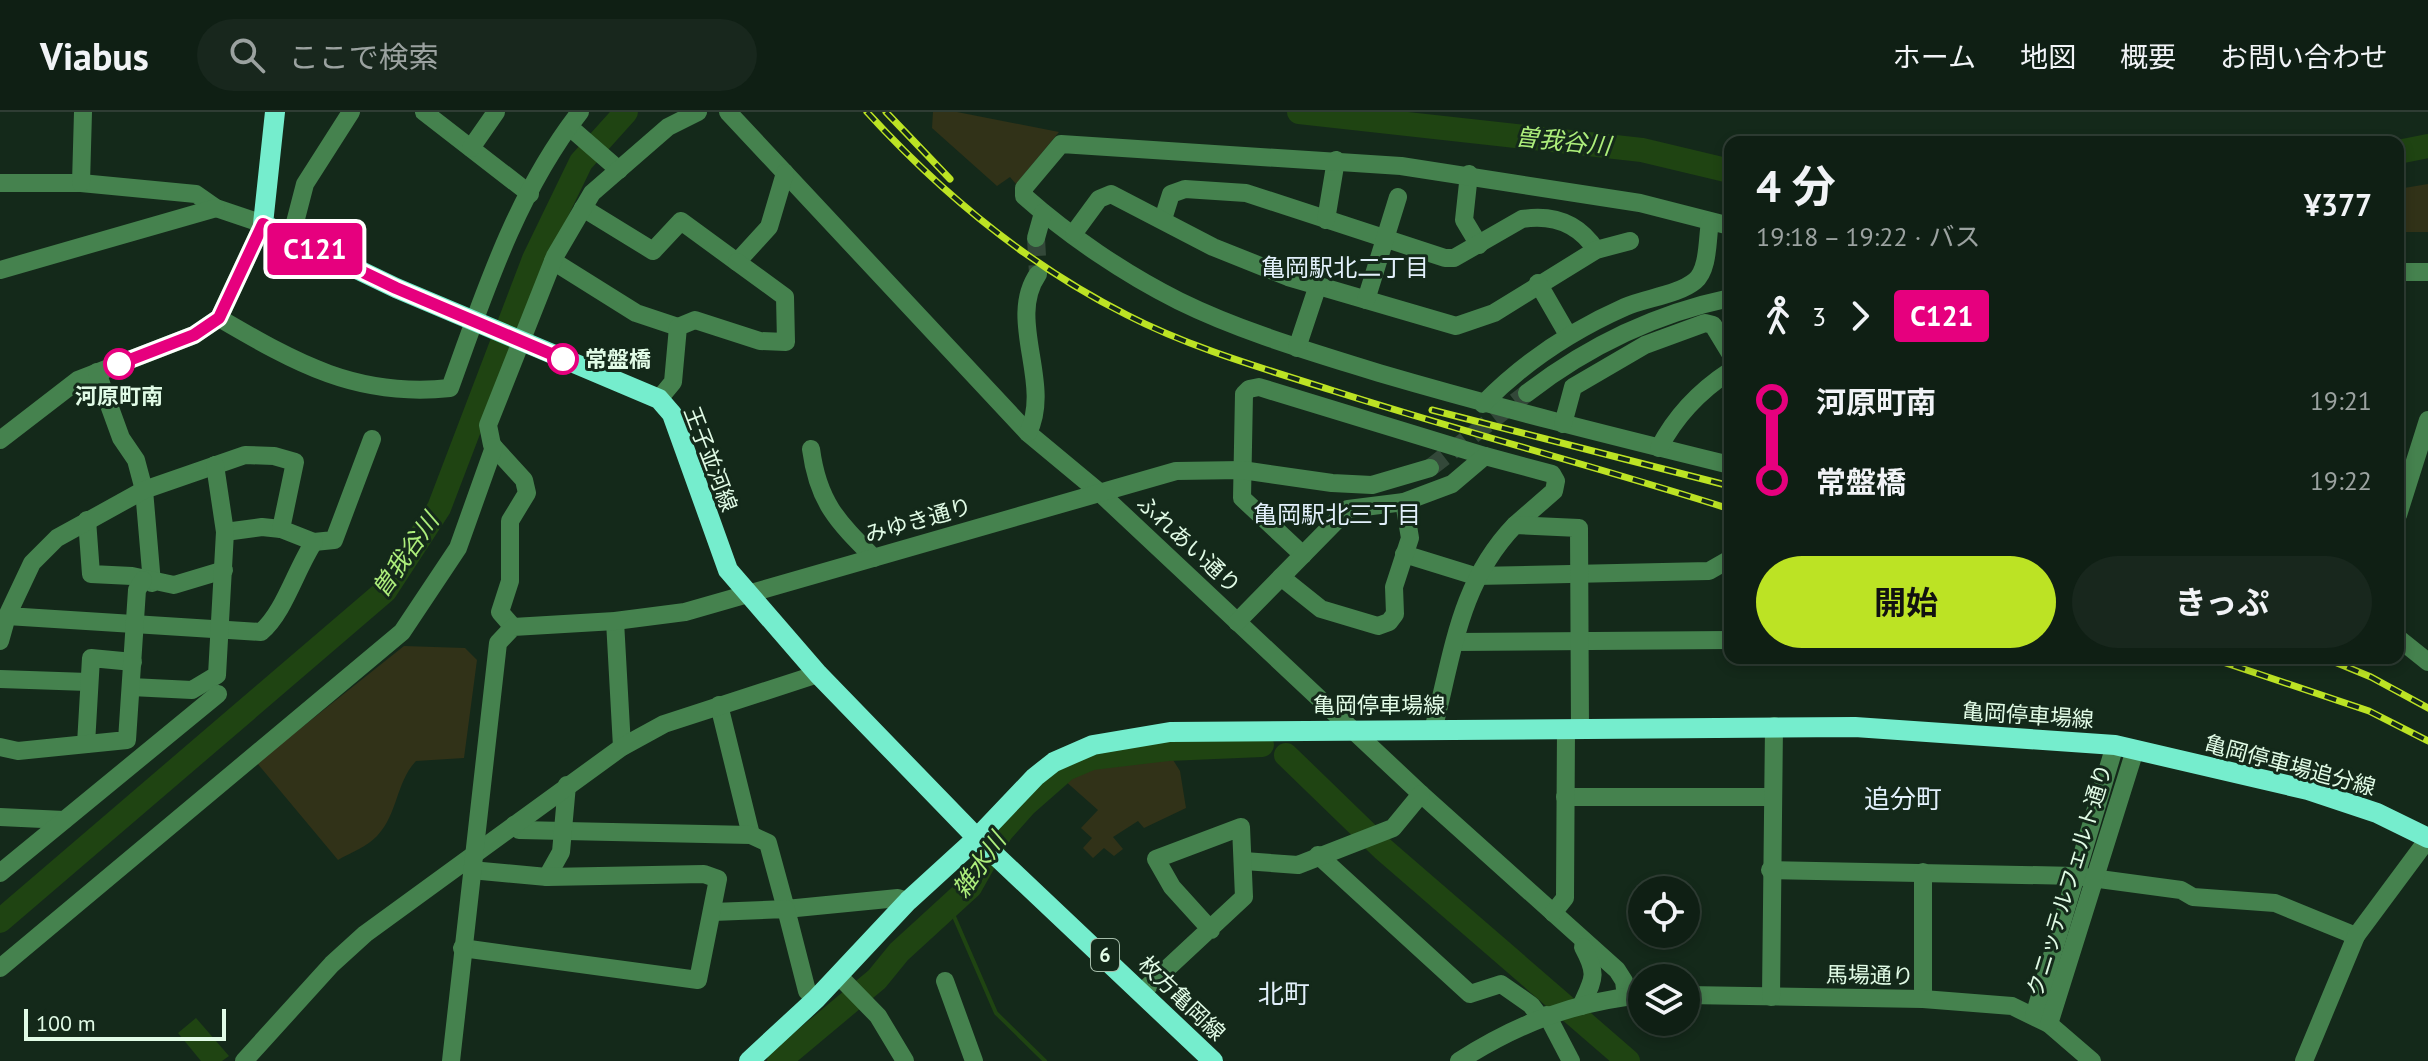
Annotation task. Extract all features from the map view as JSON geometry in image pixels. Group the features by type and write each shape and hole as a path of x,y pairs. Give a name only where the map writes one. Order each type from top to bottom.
{"main road":[{"path":"263,224 275,112"},
{"name":"王子並河線","path":"263,224 476,323 659,399 672,414 728,570 818,674 985,845"},
{"name":"亀岡停車場線","path":"749,1061 816,999 908,901 985,845 1035,777 1054,762 1093,745 1170,732 1774,726 1855,727 2125,747"},
{"name":"亀岡停車場追分線","path":"2125,747 2308,790 2377,813 2428,838"},
{"name":"枚方亀岡線","path":"985,845 1143,991 1213,1061"}],"street":[{"path":"81,183 83,112"},
{"path":"291,238 305,184 351,112"},
{"path":"424,112 530,194"},
{"path":"471,148 496,112"},
{"path":"219,318 311,369 351,383 396,391 450,388 476,323 484,291 530,194 580,112"},
{"path":"451,1061 498,643 513,627 500,612 510,581 510,521 527,493 524,480 494,447 488,425 518,340 553,261 592,193 668,127 698,112"},
{"name":"ふれあい通り","path":"728,112 1028,433 1099,492 1421,794 1617,970 1628,987"},
{"path":"573,130 619,170"},
{"path":"1724,225 1640,203 1469,174 1336,160 1061,144 1024,188 1024,196 1043,213 1117,264 1179,301 1297,348 1483,404 1724,464"},
{"path":"1326,220 1336,160"},
{"path":"737,262 769,227 785,173"},
{"path":"1469,174 1464,220 1479,245"},
{"path":"0,183 81,183 196,194 216,208 263,224 219,318 194,335 97,372 47,402 0,440"},
{"path":"1163,219 1171,194 1185,189 1246,193 1384,241 1445,258 1454,258 1522,219 1531,218 1572,224 1583,231 1596,250"},
{"path":"1074,233 1099,199 1111,194 1213,247 1318,285 1456,326 1494,313 1538,283 1596,250 1630,241"},
{"path":"1366,300 1398,197"},
{"path":"0,270 216,208"},
{"path":"553,261 636,313 678,327 695,320 760,341 786,342 785,297 681,221 653,251 583,208"},
{"path":"1036,238 1043,213"},
{"path":"1483,404 1505,381 1568,335 1626,306 1694,282 1703,271 1710,222"},
{"path":"2404,272 2428,272"},
{"path":"1028,433 1036,418 1036,389 1027,296 1038,274"},
{"path":"1538,283 1568,335"},
{"path":"1297,348 1318,285"},
{"path":"1527,393 1573,358 1634,328 1688,306 1724,299"},
{"path":"1563,424 1573,387 1645,345 1705,323 1713,325 1724,343"},
{"path":"659,399 673,382 678,327"},
{"path":"97,372 121,438 136,460 144,490 148,581"},
{"path":"1659,448 1668,431 1709,385 1724,375"},
{"path":"1303,555 1242,498 1244,394 1249,389 1259,387 1552,474 1556,481 1554,491 1495,546 1475,576 1433,730"},
{"path":"2404,496 2428,420"},
{"path":"225,532 262,527 281,529 314,542 334,540 372,439"},
{"path":"0,968 402,632 458,548 494,447"},
{"path":"811,449 815,481 826,507 874,558"},
{"path":"0,641 7,616 32,563 57,538 144,490 245,455 274,456 295,462 281,529"},
{"path":"1237,622 1348,509 1404,502 1452,484 1485,456"},
{"path":"131,687 192,690 217,675 225,532 215,465"},
{"name":"みゆき通り","path":"513,627 524,623 615,621 685,612 1176,471 1242,470 1332,483 1372,485 1430,468"},
{"path":"1281,577 1321,609 1378,626 1389,622 1395,614 1394,587 1410,538 1404,502"},
{"path":"87,520 91,574 174,585 224,570"},
{"path":"1515,525 1579,528 1579,643 1565,797 1565,898 1553,913"},
{"path":"7,616 261,632 273,622 297,568 314,542"},
{"path":"1404,554 1475,576 1709,571 1724,562"},
{"path":"130,764 127,740 137,590 148,581"},
{"path":"615,621 622,747"},
{"path":"1456,642 1724,640"},
{"path":"2404,643 2428,662"},
{"path":"86,744 91,658 133,662"},
{"path":"244,1061 332,964 365,934 472,864 514,825 622,747 664,724 818,674"},
{"path":"0,679 88,682"},
{"path":"0,873 218,694"},
{"path":"719,705 751,835"},
{"path":"1771,997 1770,870 1774,726"},
{"path":"0,747 18,751 127,740"},
{"name":"クニッテルフェルト通り","path":"2042,1020 2125,747"},
{"path":"547,877 561,852 567,785"},
{"path":"1244,861 1298,865 1393,828 1421,794"},
{"path":"1565,797 1771,797"},
{"path":"0,817 64,820"},
{"path":"514,825 519,830 751,835 768,843 807,991 816,999"},
{"path":"1143,991 1211,930 1244,897 1241,827 1156,859 1172,887 1211,930"},
{"path":"2304,1061 2356,936 2428,838"},
{"path":"1318,855 1470,994 1501,984 1547,1016 1571,1061"},
{"path":"462,948 698,980 718,879 704,874 547,877 472,864"},
{"path":"1770,870 2086,878 2161,887 2193,897 2275,903 2356,936"},
{"path":"1923,872 1923,999"},
{"path":"713,912 786,909 898,898 908,901"},
{"path":"1578,1007 1594,973 1580,938"},
{"path":"838,975 878,1016 905,1061"},
{"path":"945,981 974,1061"},
{"name":"馬場通り","path":"1700,995 1923,999 2012,1006 2042,1020"},
{"path":"1459,1061 1506,1031 1578,1007 1628,997"},
{"path":"2042,1020 2092,1061"}],"shaded area":[{"path":"933,112 957,112 1059,132 1016,184 1010,177 997,186 932,128"},
{"path":"2428,184 2428,232 2404,232 2404,188"},
{"path":"404,646 465,648 477,660 464,758 416,761 404,778 393,808 377,836 338,860 257,763"},
{"path":"1168,752 1180,771 1186,808 1144,828 1138,821 1113,837 1123,849 1114,856 1104,848 1093,858 1083,848 1092,838 1081,828 1098,810 1063,779 1086,764"},
{"path":"196,1018 229,1056 222,1061 201,1061 178,1033"}],"waterway":[{"name":"曽我谷川","path":"0,921 385,591 439,508 534,259 581,162 626,112"},
{"name":"曽我谷川","path":"1299,112 1642,150 1724,170"},
{"name":"曽我谷川","path":"2404,151 2428,146"},
{"name":"雑水川","path":"779,1061 877,979 899,952 970,887 1001,832 1025,805 1066,769 1092,758 1168,749 1262,745"},
{"name":"雑水川","path":"1286,755 1383,849 1628,1061"},
{"path":"949,905 996,1013 1045,1061"}],"tunnel":[{"path":"1036,238 1038,274"},
{"path":"1430,468 1527,393"}],"railway":[{"path":"867,112 956,199 1021,250 1090,295 1151,327 1279,374 1724,507"},
{"path":"886,112 950,179"},
{"path":"1432,410 1724,484"},
{"path":"2229,664 2369,711 2428,741"},
{"path":"2340,664 2428,708"}],"bus line":[{"name":"C121","path":"119,364 194,335 219,318 263,224 396,288 563,359"}],"place":[{"name":"常盤橋","path":"563,359"},
{"name":"河原町南","path":"119,364"}],"district":[{"name":"亀岡駅北二丁目","path":"1345,267"},
{"name":"亀岡駅北三丁目","path":"1337,514"},
{"name":"追分町","path":"1903,798"},
{"name":"北町","path":"1284,993"}]}
